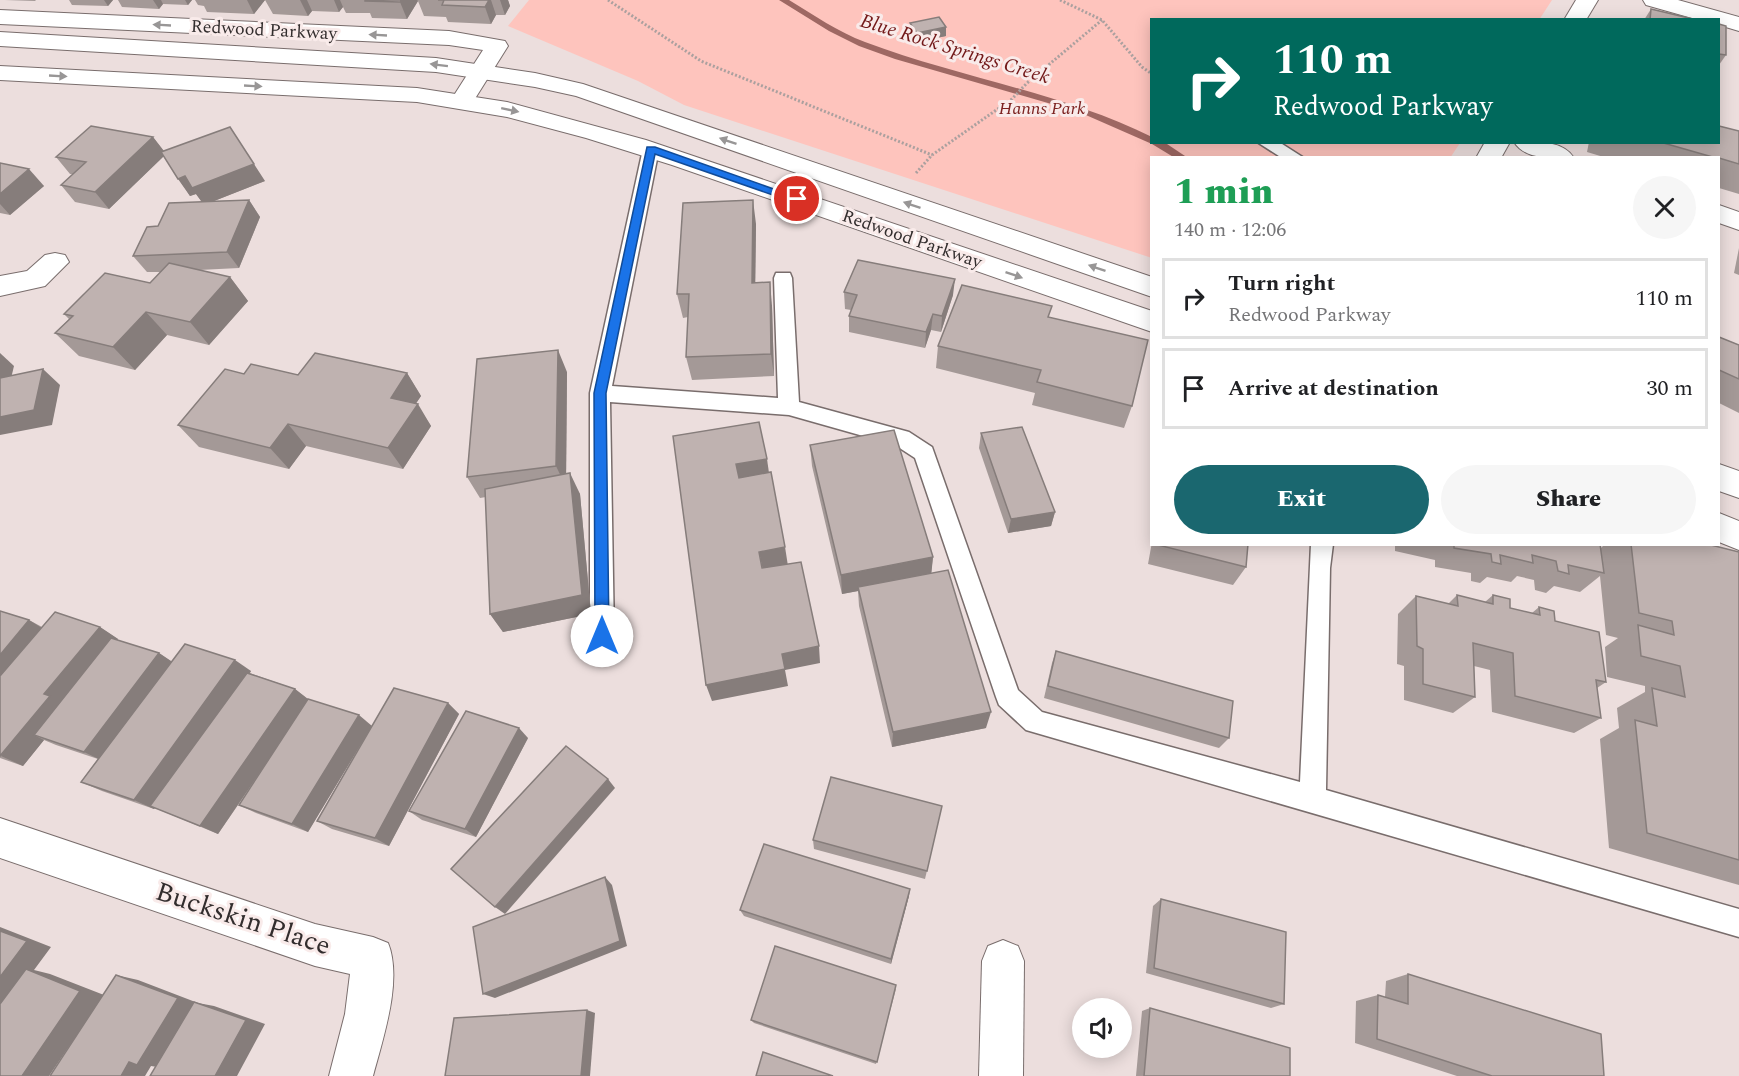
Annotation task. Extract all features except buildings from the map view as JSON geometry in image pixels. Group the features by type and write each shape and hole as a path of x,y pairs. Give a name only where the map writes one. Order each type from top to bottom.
{"main road":[{"path":"1576,18 1587,0"},
{"path":"1654,0 1718,18"},
{"name":"Redwood Parkway","path":"0,17 449,38 497,46 483,72 463,100"},
{"path":"1720,19 1739,24"},
{"name":"Redwood Parkway","path":"0,39 436,65 582,91 1150,286"},
{"name":"Redwood Parkway","path":"0,73 463,100 542,117 651,149 1150,321"},
{"path":"1530,144 1558,156"},
{"path":"1720,214 1739,220"},
{"path":"0,286 35,279 55,262"},
{"path":"1720,477 1739,485"},
{"name":"Buckskin Place","path":"0,837 315,945 373,958 367,1014 351,1076"},
{"path":"1001,1076 1003,961"}],"lane":[{"path":"1269,144 1292,156"},
{"path":"602,636 600,393 651,149"},
{"path":"783,278 789,407"},
{"path":"600,393 789,407 902,438 924,453 1008,697 1035,722 1313,799 1739,923"},
{"path":"1313,799 1319,568 1322,546"}],"path":[{"path":"608,0 701,62 932,155 1012,99 1027,83 1102,20"},
{"path":"1060,0 1102,20 1142,67 1150,73"}],"green space":[{"name":"Hanns Park","path":"529,0 1552,0 1540,18 1150,18 1150,144 1459,144 1451,156 1150,156 1150,257 684,105 638,81 508,26"}],"waterway":[{"name":"Blue Rock Springs Creek","path":"783,0 862,44 935,68 1046,98 1118,124 1150,140"},
{"name":"Blue Rock Springs Creek","path":"1159,144 1180,156"}],"route":[{"path":"602,636 600,393 651,149 797,199"}]}
